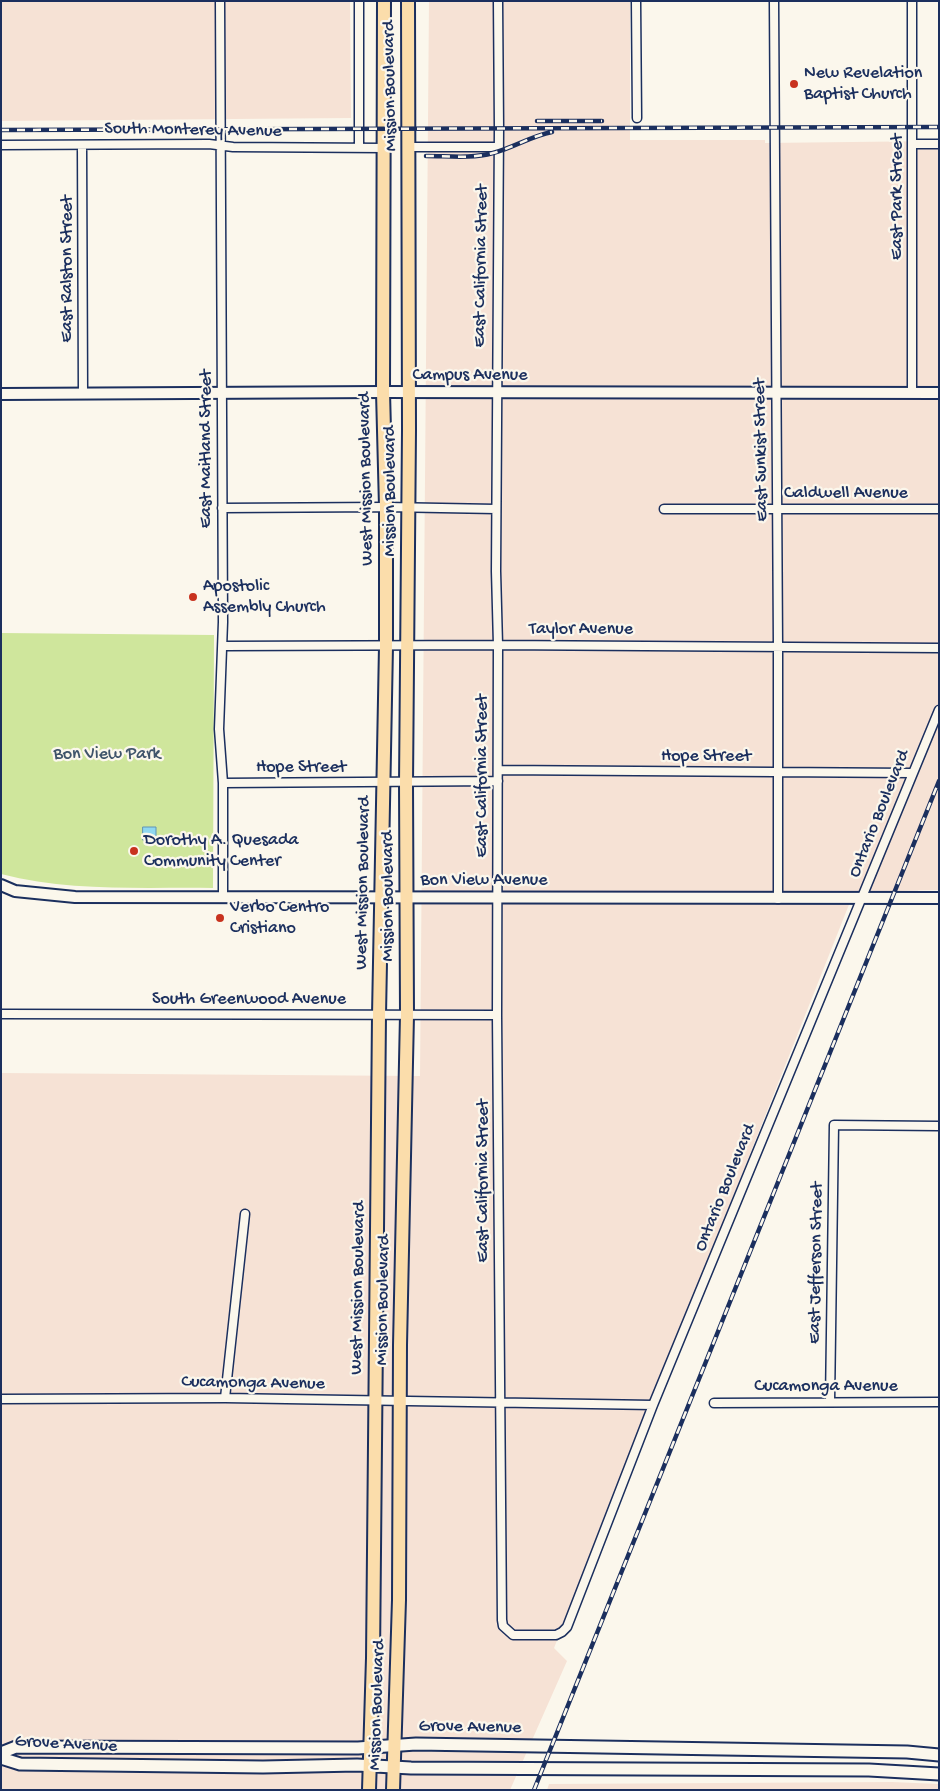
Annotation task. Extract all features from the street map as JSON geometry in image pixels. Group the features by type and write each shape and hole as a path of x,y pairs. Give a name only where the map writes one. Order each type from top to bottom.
{"main road":[{"name":"West Mission Boulevard","path":"370,1766 376,1401 379,1015 386,646 386,507 383,392 384,1"},
{"name":"Mission Boulevard","path":"393,1790 399,1600 400,1402 407,1015 408,1"},
{"name":"Grove Avenue","path":"1,1753 16,1747 371,1747 416,1744 907,1752 939,1755"},
{"name":"Grove Avenue","path":"1,1758 20,1764 772,1771 869,1770 939,1774"},
{"name":"Mission Boulevard","path":"369,1790 370,1766"}],"street":[{"name":"East Maitland Street","path":"220,1 223,646 219,690 219,728 223,782 223,897"},
{"path":"359,1 359,148"},
{"name":"East California Street","path":"498,1 499,146 496,570 499,770 497,1015 500,1403 502,1620 503,1626 513,1635"},
{"path":"636,1 637,118"},
{"name":"East Sunkist Street","path":"774,1 778,899"},
{"name":"East Park Street","path":"912,1 912,393"},
{"name":"South Monterey Avenue","path":"1,145 209,144 233,147 384,148"},
{"path":"913,144 939,144"},
{"name":"East Ralston Street","path":"82,145 83,393"},
{"path":"409,147 499,146"},
{"name":"Campus Avenue","path":"1,394 383,392 939,393"},
{"path":"222,508 409,507 496,510"},
{"name":"Caldwell Avenue","path":"664,509 939,509"},
{"name":"Taylor Avenue","path":"223,646 498,645 939,648"},
{"name":"Ontario Boulevard","path":"513,1635 556,1635 567,1627 653,1405 939,710"},
{"name":"Hope Street","path":"499,770 912,773"},
{"name":"Hope Street","path":"223,782 406,783 498,781"},
{"name":"Bon View Avenue","path":"1,885 15,891 75,897 939,898"},
{"name":"South Greenwood Avenue","path":"1,1014 497,1015"},
{"name":"East Jefferson Street","path":"830,1402 834,1125 939,1126"},
{"path":"225,1398 245,1214"},
{"name":"Cucamonga Avenue","path":"1,1399 225,1398 653,1405"},
{"name":"Cucamonga Avenue","path":"714,1403 939,1402"}],"shaded area":[{"path":"1,1 350,1 351,118 1,121"},
{"path":"429,1 630,1 630,140 765,140 765,143 939,141 939,890 854,892 554,1648 567,1661 510,1790 1,1790 1,1073 420,1076"},
{"path":"892,1782 939,1784 939,1790 547,1790 549,1784"}],"green space":[{"name":"Bon View Park","path":"1,633 214,635 213,888 80,886 53,884 1,874"}],"water":[{"path":"143,827 156,827 156,840 143,840"}],"railway":[{"path":"537,121 602,121"},
{"path":"1,130 939,127"},
{"path":"426,156 468,157 485,155 552,132"},
{"path":"534,1790 939,781"}],"place":[{"name":"New Revelation Baptist Church","path":"794,84"},
{"name":"Apostolic Assembly Church","path":"193,597"},
{"name":"Dorothy A. Quesada Community Center","path":"134,851"},
{"name":"Verbo Centro Cristiano","path":"220,918"}]}
